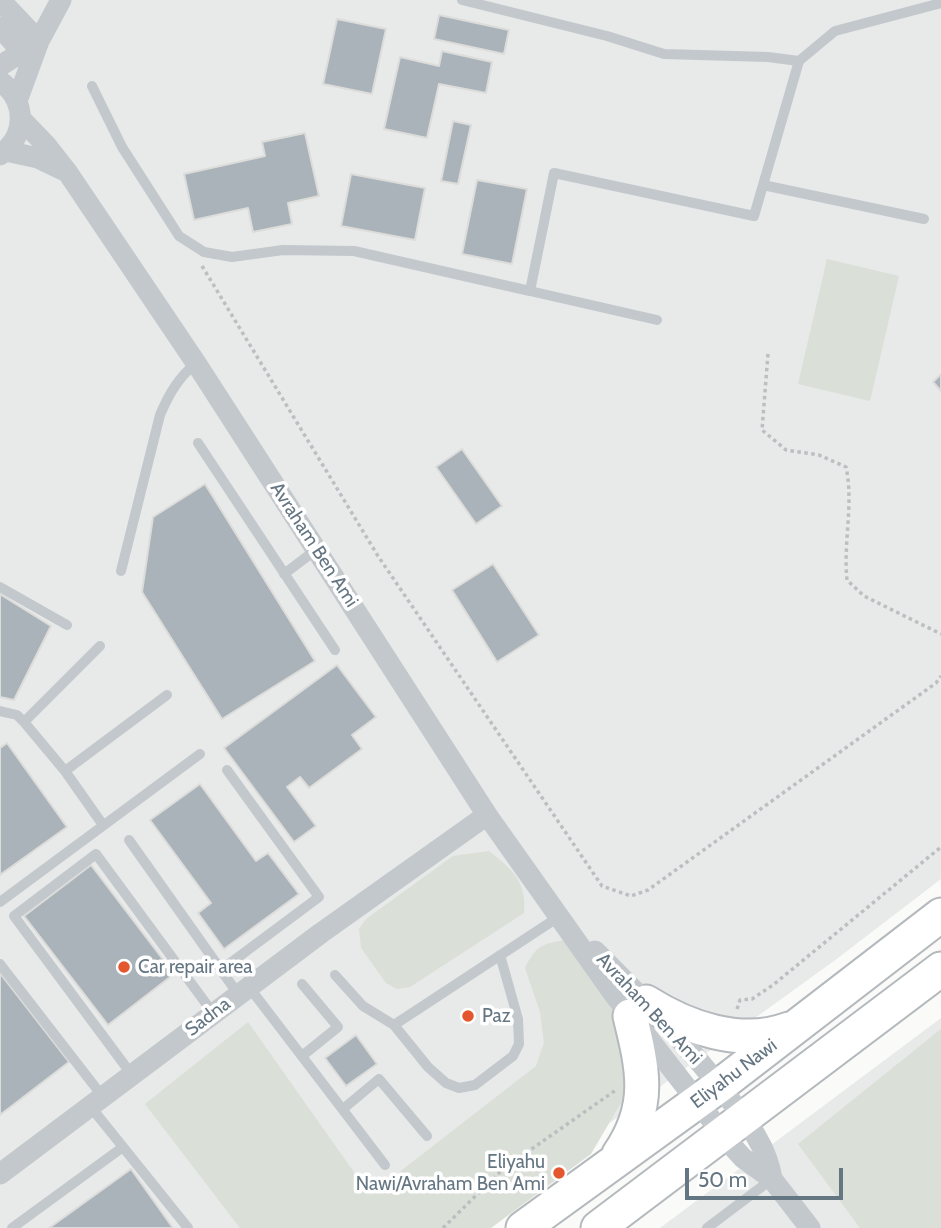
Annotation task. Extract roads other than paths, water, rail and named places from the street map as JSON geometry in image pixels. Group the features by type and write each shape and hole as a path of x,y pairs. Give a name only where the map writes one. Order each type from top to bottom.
{"highway":[{"name":"Eliyahu Nawi","path":"523,1228 708,1094 941,915"},
{"path":"598,1228 941,969"},
{"path":"614,1162 636,1123 643,1094 638,1009 662,1012 696,1027 727,1034 769,1035 797,1026"}],"street":[{"path":"0,0 31,50"},
{"path":"61,0 31,50 19,110 19,131 3,153 38,158 68,173"},
{"path":"0,27 31,50"},
{"path":"0,66 31,50"},
{"name":"Avraham Ben Ami","path":"0,81 12,91 19,110 68,173 196,363 487,815 560,916 638,1009 679,1036 708,1094 733,1126 743,1158 772,1179 810,1228"},
{"name":"Sadna","path":"0,1174 321,933 487,815"}],"lane":[{"path":"462,0 607,36 664,54 768,57 799,61"},
{"path":"530,291 554,173 754,216 799,61 835,31 941,2"},
{"path":"92,86 122,147 179,236 204,253 232,257 283,250 354,251 657,320"},
{"path":"763,186 924,219"},
{"path":"121,572 160,415 181,376 196,363"},
{"path":"198,443 335,650"},
{"path":"284,573 317,549"},
{"path":"0,587 67,625"},
{"path":"24,722 100,646"},
{"path":"65,771 167,695"},
{"path":"0,710 17,715 24,722 65,771 103,825"},
{"path":"0,902 200,754"},
{"path":"221,970 319,897 227,770"},
{"path":"129,840 221,970 244,991 302,1056 386,1164"},
{"path":"132,1075 14,916 96,854 213,1013"},
{"path":"394,1025 560,916"},
{"path":"335,975 363,1006 394,1025 428,1067 446,1083 459,1088 475,1085 513,1056 519,1044 519,1019 500,955"},
{"path":"0,964 96,1102 123,1147 188,1228"},
{"path":"302,984 338,1027 302,1056"},
{"path":"343,1109 379,1079 426,1136"},
{"path":"12,1228 123,1147"},
{"path":"707,1228 772,1179"}],"place":[{"name":"Car repair area","path":"124,967"},
{"name":"Paz","path":"468,1016"},
{"name":"Eliyahu Nawi/Avraham Ben Ami","path":"559,1173"}]}
